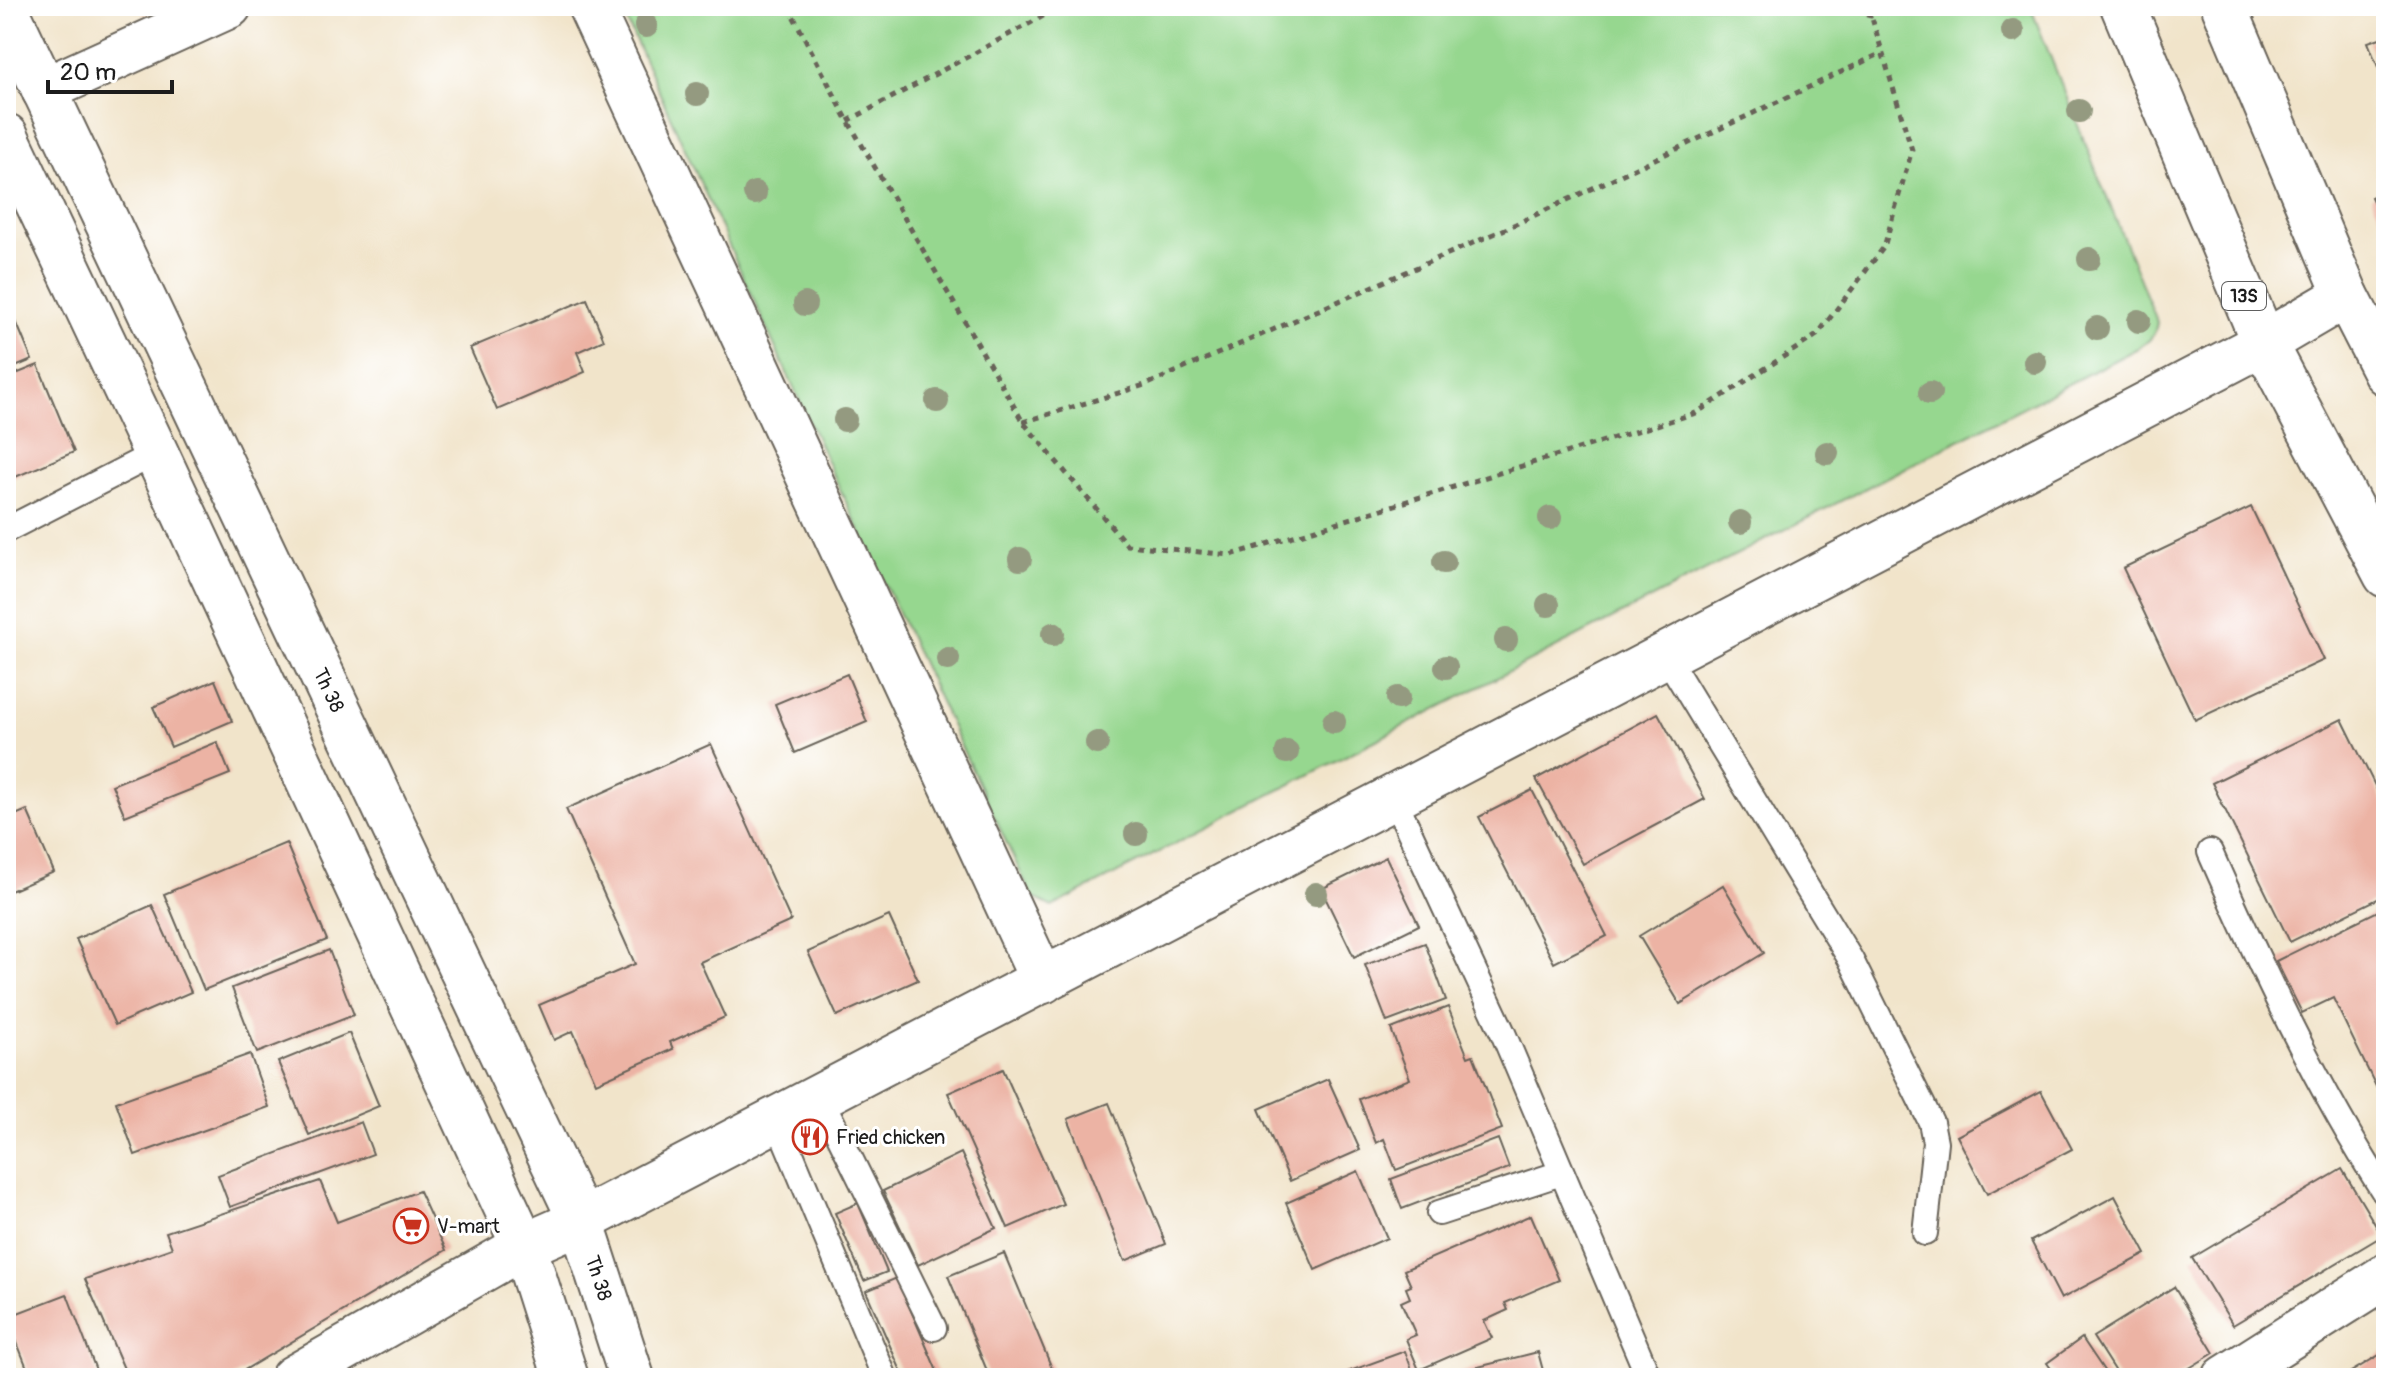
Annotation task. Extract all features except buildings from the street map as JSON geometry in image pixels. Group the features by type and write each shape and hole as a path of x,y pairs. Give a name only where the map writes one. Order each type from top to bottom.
{"main road":[{"path":"44,90 229,6"},
{"path":"590,6 1043,981"},
{"name":"13S","path":"2123,6 2264,343 2386,575"},
{"path":"2224,6 2346,295 2386,373"},
{"name":"Th 38","path":"6,9 581,1221 632,1378"},
{"path":"6,136 524,1246 566,1378"},
{"path":"293,1378 524,1246 581,1221 777,1120 1666,656 2264,343 2346,295"},
{"path":"2225,1378 2386,1276"}],"lane":[{"path":"6,530 156,453"},
{"path":"1666,656 1851,960 1931,1122 1935,1142 1925,1233"},
{"path":"1393,796 1503,1033 1649,1378"},
{"path":"2210,852 2265,977 2308,1061 2386,1195"},
{"path":"820,1097 934,1328"},
{"path":"777,1120 885,1378"},
{"path":"1439,1213 1561,1173"}],"path":[{"path":"788,6 848,121 1023,422 1127,545 1231,555 1696,413 1817,335 1884,247 1912,150 1871,15"},
{"path":"848,121 1062,6"},
{"path":"1831,6 1871,15 1894,6"},
{"path":"1023,422 1148,384 1176,372 1503,230 1882,53"}],"green space":[{"path":"620,6 2030,6 2157,322 2156,327 2151,338 2138,348 1052,907 1032,897 831,470"}],"place":[{"name":"Fried chicken","path":"810,1137"},
{"name":"V-mart","path":"411,1226"}]}
